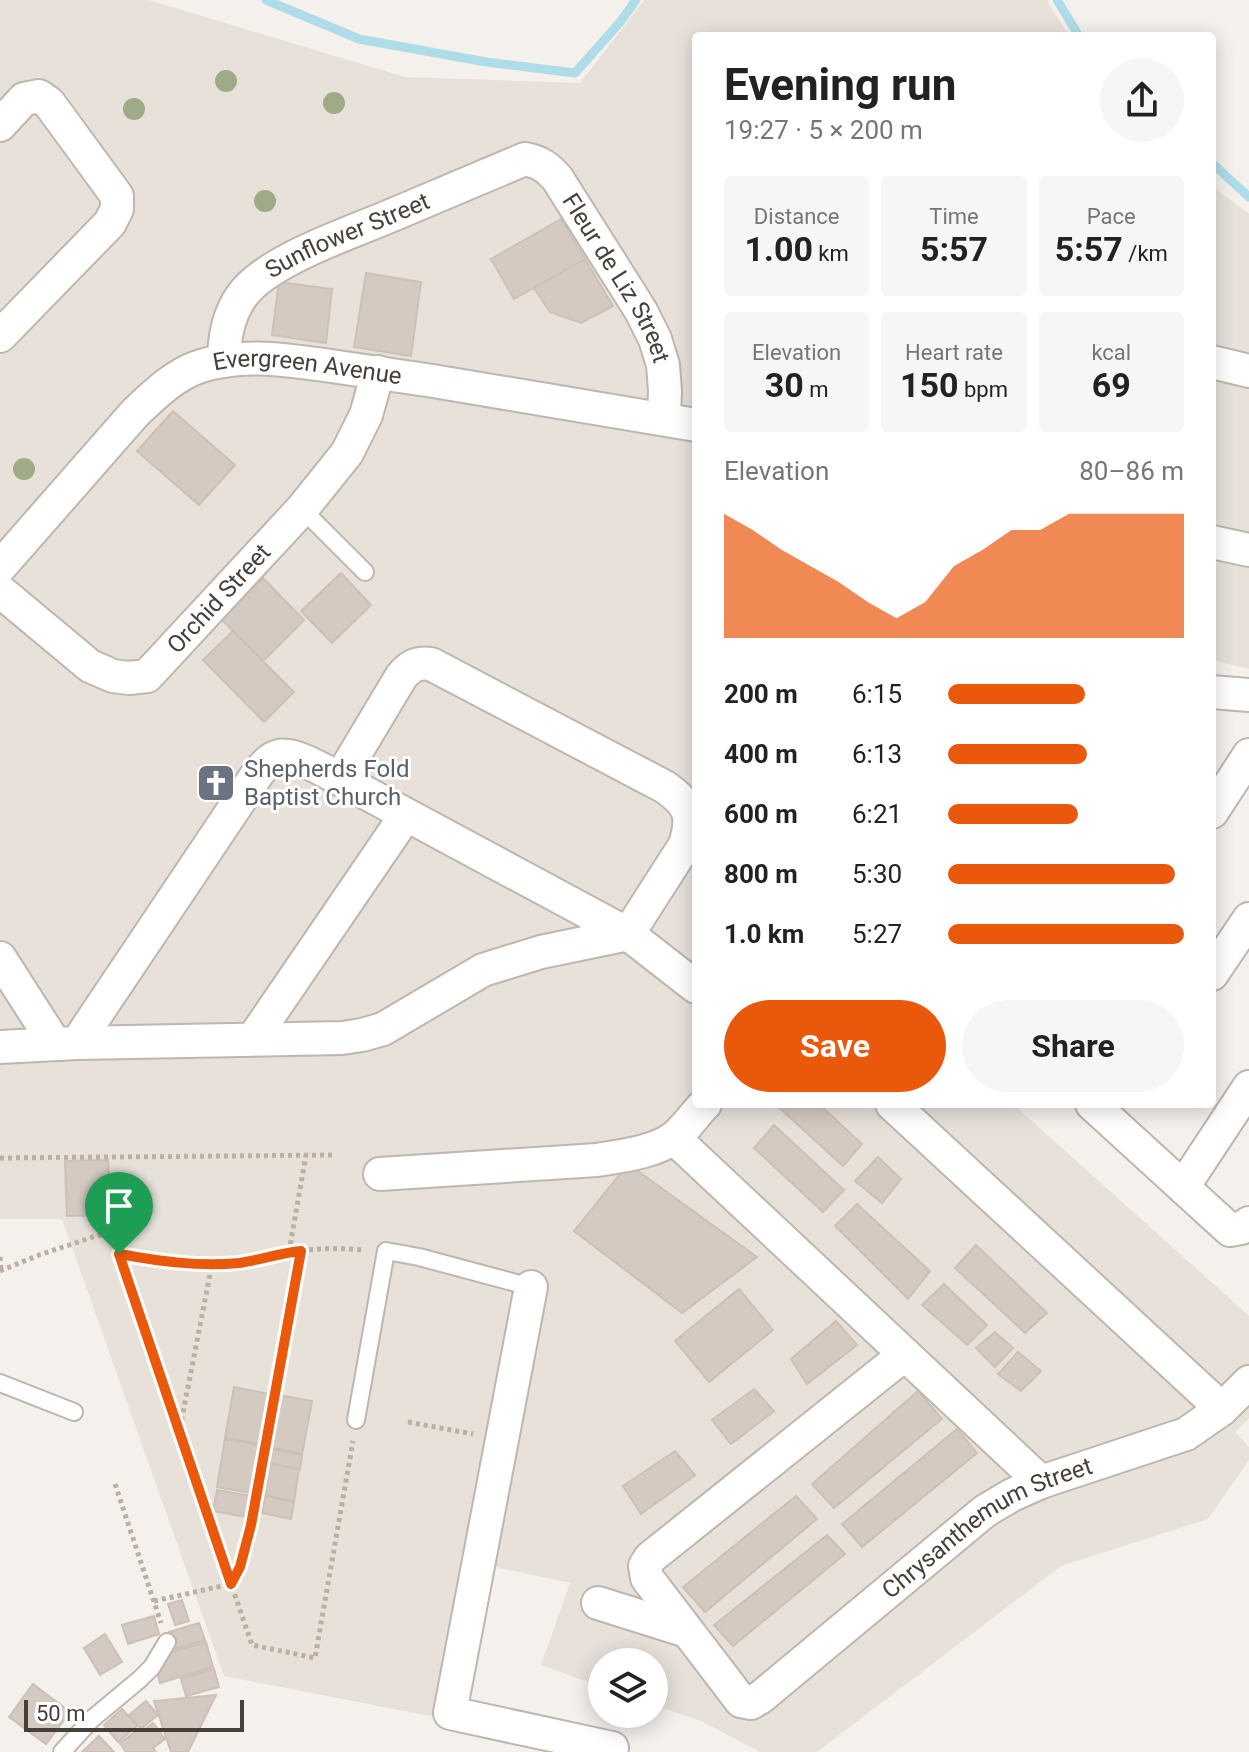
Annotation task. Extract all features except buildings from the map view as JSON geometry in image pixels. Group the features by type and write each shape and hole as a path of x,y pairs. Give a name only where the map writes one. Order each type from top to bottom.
{"street":[{"path":"0,125 24,99 39,96 49,103 117,196 117,209 110,223 0,336"},
{"name":"Sunflower Street","path":"224,361 224,341 231,317 242,296 264,275 302,253 525,159"},
{"name":"Fleur de Liz Street","path":"525,159 546,166 557,178 641,311 655,339 663,365 664,419"},
{"name":"Evergreen Avenue","path":"0,567 146,402 174,379 199,367 224,361 258,358 378,372 692,424"},
{"path":"1216,363 1249,371"},
{"name":"Orchid Street","path":"0,591 90,666 113,676 147,676 302,509 347,453 366,415 378,372"},
{"path":"1216,543 1249,550"},
{"path":"0,1047 342,1038 383,1029 483,970 541,952 628,934 685,845 689,830 689,814 681,799 665,787 446,671 418,662 401,677 340,779"},
{"path":"1216,692 1249,695"},
{"path":"1216,806 1249,755"},
{"path":"66,1044 258,773 279,756 291,756 340,779 628,934 692,984"},
{"path":"253,1039 406,815"},
{"path":"1216,968 1249,919"},
{"path":"0,958 66,1044"},
{"path":"1183,1187 1249,1087"},
{"path":"380,1174 597,1160 648,1150 674,1138 701,1108"},
{"path":"896,1108 1222,1409"},
{"path":"1110,1111 1183,1187 1230,1230 1249,1223"},
{"path":"674,1138 1041,1482"},
{"path":"531,1287 450,1713 612,1748"},
{"path":"687,1631 647,1578 645,1566 650,1558 904,1355"},
{"name":"Chrysanthemum Street","path":"687,1631 741,1701 751,1703 985,1511 1041,1482 1186,1434 1222,1409 1249,1382"},
{"path":"598,1603 687,1631"}],"lane":[{"path":"302,509 365,572"},
{"path":"356,1420 386,1251 531,1287"},
{"path":"0,1383 74,1412"},
{"path":"62,1752 92,1719 146,1673 167,1642"}],"path":[{"path":"289,1252 306,1155"},
{"path":"0,1158 334,1155"},
{"path":"0,1257 0,1271 99,1235 113,1239 252,1645 315,1658 356,1420"},
{"path":"154,1601 231,1584 240,1567 251,1525 301,1251"},
{"path":"119,1254 170,1262 212,1264 240,1263 301,1251 386,1251"},
{"path":"179,1431 212,1264"},
{"path":"408,1422 502,1440"},
{"path":"115,1484 167,1642"}],"shaded area":[{"path":"0,0 149,0 405,77 580,83 644,0 1047,0 1067,32 692,32 692,1108 1017,1108 1249,1316 1249,1418 1235,1432 1249,1447 1249,1460 1208,1519 1061,1566 817,1752 760,1752 703,1722 668,1710 668,1648 588,1648 588,1682 541,1665 570,1583 471,1562 440,1718 224,1676 62,1219 0,1219"},
{"path":"1216,189 1249,214 1249,669 1216,661"}],"waterway":[{"path":"266,0 359,39 486,62 575,73 636,0"},
{"path":"1057,0 1077,32"},
{"path":"1216,167 1249,197"}],"place":[{"name":"Shepherds Fold Baptist Church","path":"216,783"}],"route":[{"path":"301,1251 251,1525 240,1567 231,1584 149,1342 119,1254 185,1264 212,1264 240,1263 301,1251"}]}
